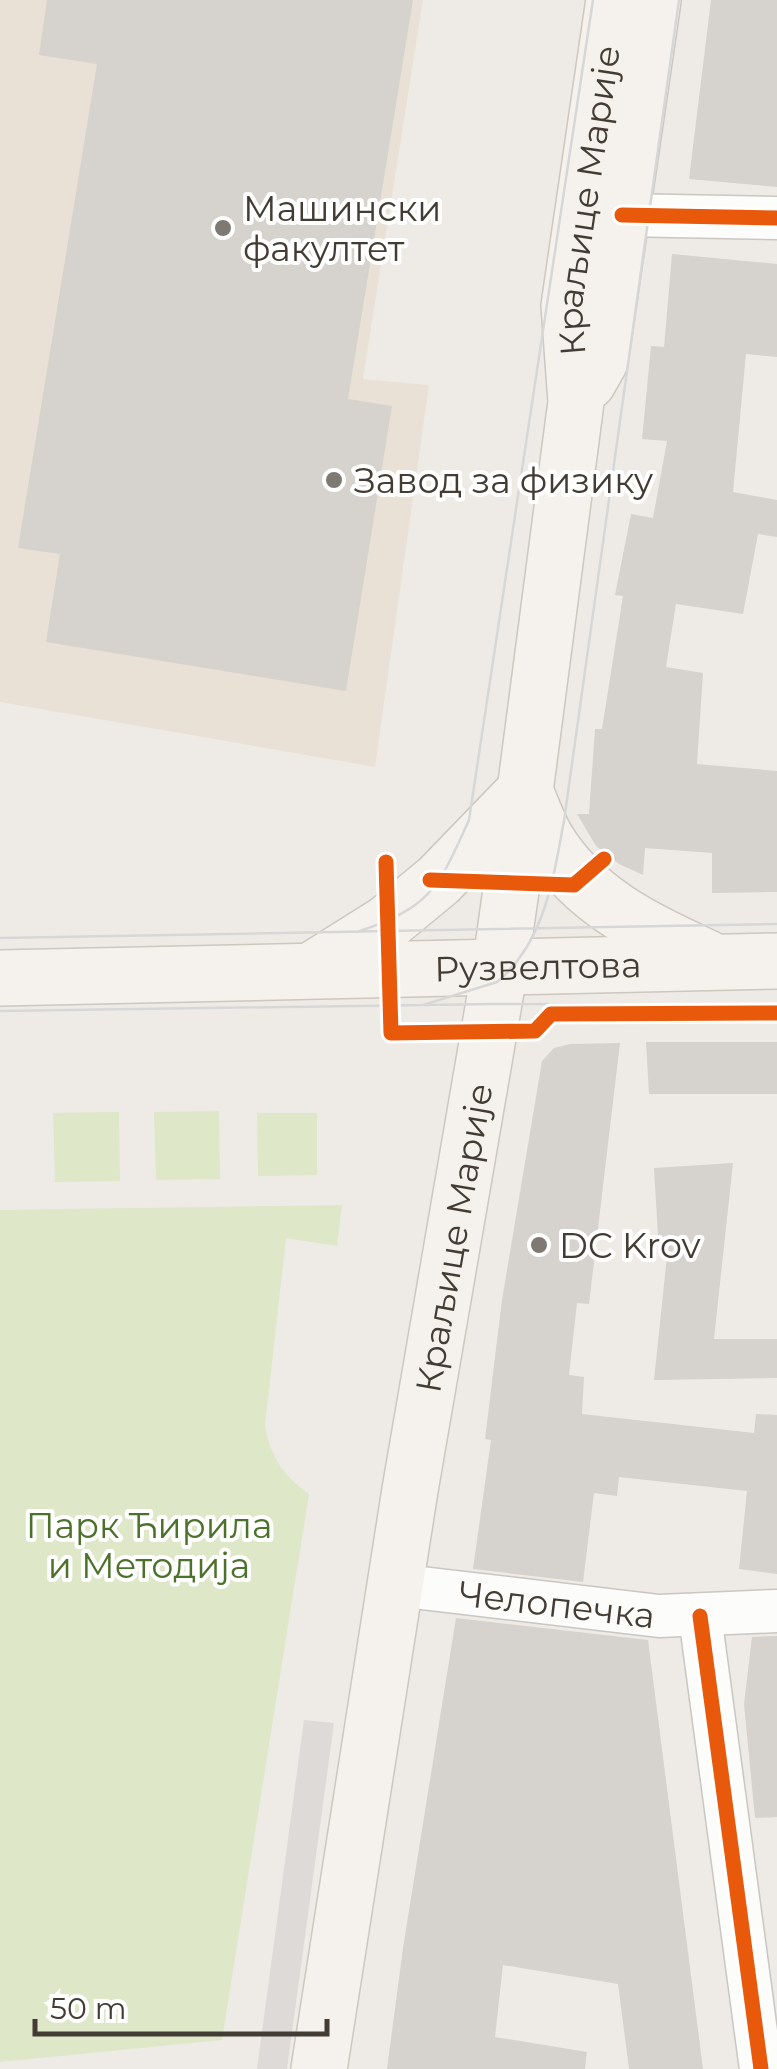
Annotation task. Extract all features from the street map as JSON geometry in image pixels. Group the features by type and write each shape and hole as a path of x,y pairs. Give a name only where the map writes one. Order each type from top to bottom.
{"main road":[{"name":"Краљице Марије","path":"319,2069 526,790 576,402 569,306 614,0"},
{"name":"Краљице Марије","path":"576,402 600,360 653,0"},
{"path":"312,970 387,922 439,880 526,790 545,838 595,898 649,930 714,961"},
{"name":"Рузвелтова","path":"0,978 777,961"}],"street":[{"path":"622,215 777,218"},
{"name":"Челопечка","path":"396,1585 659,1616 777,1611"},
{"path":"700,1616 765,2046"}],"shaded area":[{"path":"0,0 423,0 363,379 429,385 375,767 0,702"},
{"path":"304,1720 334,1723 287,2069 257,2069"}],"green space":[{"path":"219,1111 220,1179 156,1180 154,1112"},
{"path":"119,1112 120,1181 55,1182 53,1113"},
{"path":"257,1113 317,1113 317,1175 258,1176"},
{"name":"Парк Ћирила и Методија","path":"342,1205 337,1246 286,1238 265,1426 280,1465 309,1494 222,2040 0,2062 0,1210"}],"building":[{"name":"Машински факултет","path":"47,0 413,0 348,399 392,406 346,691 46,642 60,554 18,548 97,64 39,55"},
{"path":"711,0 777,0 777,187 689,179"},
{"path":"672,254 777,264 777,357 746,354 733,492 777,500 777,537 758,534 743,614 676,604 666,667 703,673 697,764 777,771 777,892 712,893 712,853 645,848 643,875 619,864 596,846 577,814 589,814 595,729 602,729 623,596 615,595 631,514 653,518 667,441 642,439 651,346 664,347"},
{"path":"646,1042 777,1042 777,1094 649,1094"},
{"path":"620,1043 589,1304 577,1303 569,1375 584,1377 582,1414 754,1433 756,1414 777,1415 777,1574 739,1569 747,1491 619,1477 617,1496 594,1493 583,1582 473,1569 491,1440 485,1439 502,1300 542,1061 554,1048 570,1044"},
{"path":"733,1163 714,1339 777,1339 777,1378 654,1380 669,1237 658,1237 654,1168"},
{"path":"456,1618 648,1640 703,2069 629,2069 618,1984 503,1965 495,2037 587,2052 585,2069 387,2069"},
{"path":"777,1636 777,1817 755,1818 744,1704 752,1637"}],"tram line":[{"path":"357,932 417,904 449,863 469,820 593,0"},
{"path":"423,1005 497,982 526,948 551,887 564,821 679,0"},
{"path":"0,938 777,924"},
{"path":"0,1011 493,1004 777,1005"}],"cycle path":[{"path":"622,215 777,218"},
{"path":"430,880 574,885 604,859"},
{"path":"386,862 391,1033 535,1031 551,1014 777,1013"},
{"path":"700,1616 761,2069"}],"place":[{"name":"Машински факултет","path":"223,228"},
{"name":"Завод за физику","path":"334,480"},
{"name":"DC Krov","path":"539,1245"}]}
